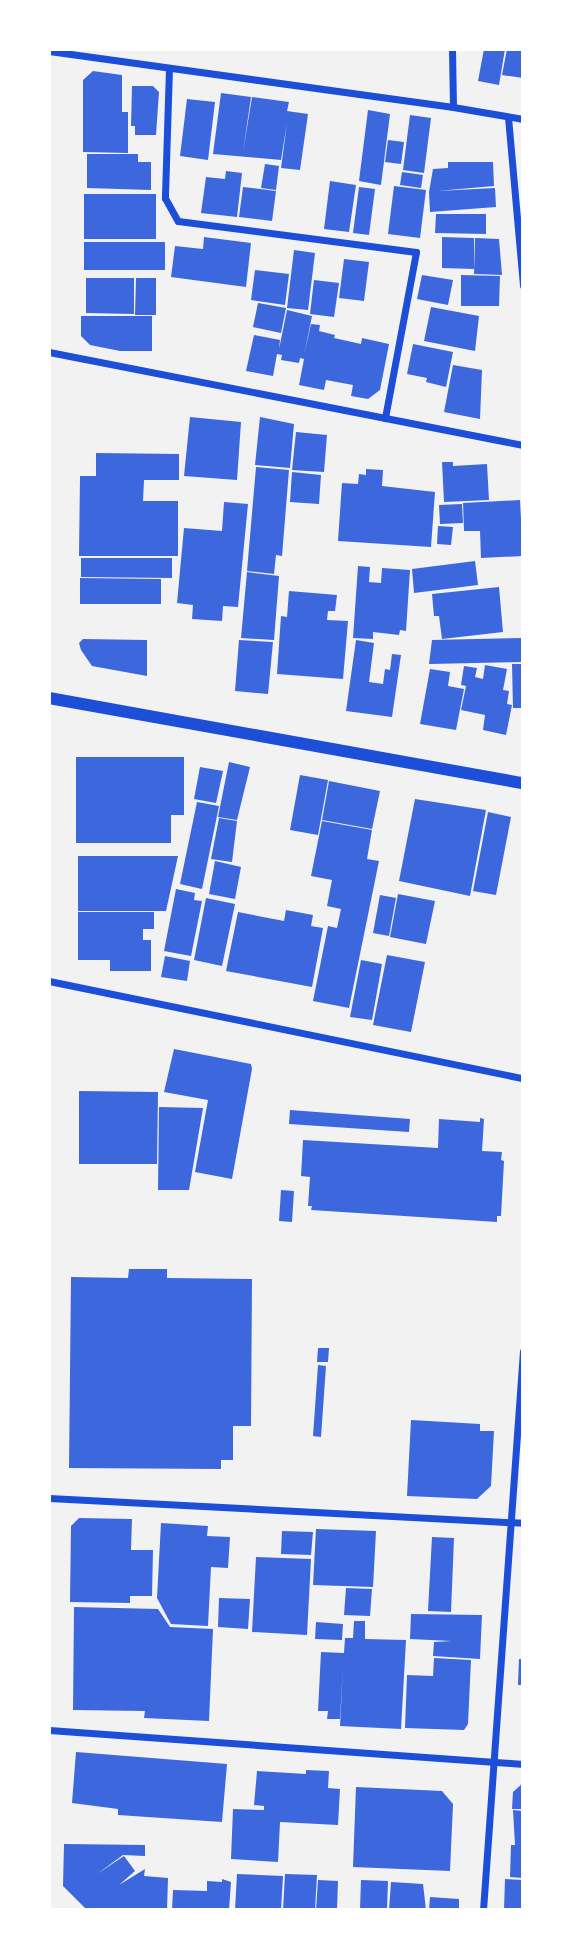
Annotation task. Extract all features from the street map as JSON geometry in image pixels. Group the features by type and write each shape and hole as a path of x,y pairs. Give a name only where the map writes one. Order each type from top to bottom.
{"street":[{"path":"452,49 453,107"},
{"path":"49,51 453,107 523,120"},
{"path":"169,68 165,198 178,221 416,253 385,418"},
{"path":"508,117 523,285"},
{"path":"49,352 523,445"},
{"path":"49,698 523,783"},
{"path":"49,981 523,1077"},
{"path":"483,1910 523,1351"},
{"path":"49,1498 523,1523"},
{"path":"49,1730 523,1764"}],"building":[{"path":"484,49 505,49 499,85 478,81"},
{"path":"507,49 523,49 523,78 502,75"},
{"path":"93,71 122,75 122,112 128,112 128,153 83,152 83,80"},
{"path":"132,86 153,86 159,92 156,135 135,135 135,126 131,126"},
{"path":"221,93 251,97 243,152 252,97 289,102 287,111 308,114 300,170 281,168 287,123 281,160 213,154"},
{"path":"187,99 215,102 208,160 180,156"},
{"path":"368,110 390,114 381,185 359,181"},
{"path":"410,115 431,118 424,173 403,170"},
{"path":"388,140 404,142 401,164 385,162"},
{"path":"87,154 138,154 138,162 151,162 151,190 87,188"},
{"path":"448,162 493,162 494,186 437,191 495,188 496,207 430,212 429,192 433,169 448,168"},
{"path":"265,164 279,166 276,190 261,188"},
{"path":"226,171 242,173 237,217 201,213 206,177 225,179"},
{"path":"402,172 423,175 421,188 400,185"},
{"path":"330,181 356,185 349,232 324,229"},
{"path":"394,186 426,190 420,238 388,234"},
{"path":"243,187 276,191 272,221 239,217"},
{"path":"359,187 375,189 369,235 353,233"},
{"path":"84,194 156,194 156,239 84,239"},
{"path":"436,214 486,214 486,234 435,233"},
{"path":"204,237 251,243 246,287 171,277 175,246 203,249"},
{"path":"442,237 474,238 474,269 442,268"},
{"path":"475,238 499,239 502,275 474,274"},
{"path":"84,242 165,242 165,270 84,270"},
{"path":"294,250 315,253 308,310 287,308"},
{"path":"344,259 369,262 364,301 339,298"},
{"path":"255,270 289,274 285,305 251,300"},
{"path":"422,275 453,280 448,305 417,299"},
{"path":"461,275 500,276 499,306 461,306"},
{"path":"86,278 134,278 134,314 86,313"},
{"path":"136,278 156,278 156,315 135,315"},
{"path":"314,280 339,283 334,317 310,314"},
{"path":"258,303 286,308 281,333 253,327"},
{"path":"431,307 479,316 475,351 424,341"},
{"path":"287,310 312,316 304,355 311,324 320,325 319,331 335,335 334,338 361,344 362,338 389,344 380,390 368,399 351,396 353,385 326,380 324,390 299,385 304,359 300,358 299,363 281,360 282,355 277,354 273,376 246,371 254,335 280,340 279,349"},
{"path":"81,316 152,316 152,351 120,351 90,345 81,336"},
{"path":"413,344 453,352 446,387 426,382 427,378 407,374"},
{"path":"453,365 482,370 480,419 444,412"},
{"path":"190,417 241,422 237,480 184,476"},
{"path":"260,417 294,424 290,468 255,465"},
{"path":"296,432 327,435 324,472 292,470"},
{"path":"96,453 179,454 179,480 144,480 143,501 178,501 178,556 79,556 80,476 96,476"},
{"path":"442,462 453,462 453,466 487,464 489,500 444,502"},
{"path":"256,467 289,470 282,556 276,555 274,574 247,571"},
{"path":"366,469 383,470 382,486 435,492 431,547 338,541 342,483 358,484 359,474 366,475"},
{"path":"292,472 321,475 319,504 290,502"},
{"path":"520,500 523,556 481,558 480,531 464,531 463,503"},
{"path":"224,502 248,504 238,607 223,606 222,621 192,619 193,605 177,603 184,528 222,531"},
{"path":"462,504 463,523 440,524 439,505"},
{"path":"438,526 453,527 451,545 437,544"},
{"path":"81,558 172,558 172,578 81,577"},
{"path":"475,561 478,585 414,593 412,569"},
{"path":"358,566 370,567 369,582 381,583 382,568 410,570 406,631 400,630 399,635 373,632 373,639 353,638"},
{"path":"247,572 279,576 274,640 241,638"},
{"path":"80,578 161,579 161,604 80,604"},
{"path":"499,587 503,632 442,639 439,616 434,616 432,594"},
{"path":"289,591 337,595 335,611 328,611 327,620 348,621 343,679 277,674 281,616 287,617"},
{"path":"523,638 523,662 429,664 432,640"},
{"path":"83,639 147,640 147,676 92,666 81,650 79,643"},
{"path":"239,640 273,642 268,694 235,691"},
{"path":"356,640 374,643 369,682 383,684 385,669 390,670 392,654 401,655 392,717 346,711"},
{"path":"512,664 523,664 523,708 513,708"},
{"path":"485,665 507,669 503,690 509,691 507,704 512,705 506,735 483,730 485,715 461,710 466,686 461,685 464,666 477,668 475,677 483,679"},
{"path":"430,669 450,672 448,686 464,689 456,730 420,724"},
{"path":"76,757 184,757 184,815 171,815 171,843 76,843"},
{"path":"229,762 250,767 237,820 218,817"},
{"path":"200,767 223,771 216,803 194,799"},
{"path":"300,775 328,780 318,835 290,830"},
{"path":"329,781 380,791 372,829 322,820"},
{"path":"415,799 486,810 470,896 399,881"},
{"path":"197,802 219,806 202,889 180,884"},
{"path":"488,812 511,817 496,895 473,891"},
{"path":"219,818 237,821 232,862 211,859"},
{"path":"322,821 372,830 367,859 379,861 349,1008 313,1001 328,926 337,928 341,909 327,906 332,880 311,876"},
{"path":"78,856 178,856 166,911 78,911"},
{"path":"215,861 241,867 235,899 209,894"},
{"path":"176,889 195,893 194,900 202,901 191,956 164,951"},
{"path":"398,894 435,901 426,944 390,937"},
{"path":"380,895 396,898 389,936 373,933"},
{"path":"206,898 235,904 222,966 194,960"},
{"path":"286,910 313,915 311,926 323,928 312,987 226,971 238,912 284,921"},
{"path":"78,912 154,912 154,929 143,929 143,940 151,940 151,971 110,971 110,960 78,960"},
{"path":"387,955 425,962 411,1032 373,1025"},
{"path":"165,956 190,961 187,981 161,977"},
{"path":"361,960 382,964 372,1020 350,1017"},
{"path":"174,1049 251,1064 232,1179 195,1172 208,1100 164,1092"},
{"path":"79,1091 158,1092 157,1164 79,1164"},
{"path":"159,1107 203,1108 189,1190 158,1190"},
{"path":"290,1110 410,1119 409,1132 289,1124"},
{"path":"480,1118 484,1119 482,1151 502,1152 501,1160 504,1161 501,1216 497,1216 497,1222 311,1210 312,1206 308,1206 310,1177 301,1176 303,1140 438,1148 439,1119 480,1122"},
{"path":"281,1190 294,1191 292,1222 279,1221"},
{"path":"129,1269 167,1269 167,1278 252,1279 251,1426 233,1426 233,1460 221,1460 221,1469 69,1468 71,1277 128,1278"},
{"path":"318,1348 329,1348 328,1362 317,1362"},
{"path":"318,1365 326,1366 321,1437 313,1436"},
{"path":"411,1420 480,1424 480,1431 494,1431 491,1486 477,1499 407,1496"},
{"path":"79,1518 132,1519 131,1550 153,1550 152,1596 130,1596 130,1603 70,1602 71,1526"},
{"path":"161,1523 208,1526 207,1536 230,1537 228,1568 211,1567 208,1626 171,1624 157,1598"},
{"path":"316,1529 376,1531 373,1587 313,1585"},
{"path":"282,1531 313,1532 311,1555 281,1554"},
{"path":"432,1537 454,1538 451,1612 428,1611"},
{"path":"256,1557 311,1559 307,1635 252,1632"},
{"path":"346,1588 372,1589 370,1616 344,1615"},
{"path":"219,1598 250,1599 248,1629 218,1627"},
{"path":"74,1607 158,1609 170,1627 213,1629 209,1721 144,1718 145,1711 73,1710"},
{"path":"411,1614 482,1615 480,1659 433,1656 434,1642 452,1641 410,1639"},
{"path":"354,1621 365,1621 365,1639 406,1640 401,1729 340,1726 343,1667 340,1719 327,1719 328,1711 318,1711 321,1652 344,1653 345,1638 353,1638"},
{"path":"316,1622 343,1624 342,1640 315,1639"},
{"path":"434,1658 471,1660 468,1724 464,1730 405,1728 407,1675 433,1676"},
{"path":"519,1659 523,1659 523,1685 518,1685"},
{"path":"76,1752 227,1764 222,1822 118,1815 118,1809 72,1803"},
{"path":"306,1770 329,1771 328,1788 340,1789 338,1825 280,1822 278,1862 231,1859 233,1809 264,1810 264,1806 254,1805 257,1771 306,1774"},
{"path":"523,1783 523,1809 512,1809 513,1792"},
{"path":"356,1787 442,1791 453,1804 450,1871 353,1867"},
{"path":"513,1810 523,1811 523,1878 510,1877 511,1845 515,1845"},
{"path":"64,1844 145,1845 145,1856 123,1855 97,1874 124,1856 135,1871 119,1885 145,1869 144,1876 168,1878 167,1910 87,1910 63,1886"},
{"path":"237,1874 283,1876 281,1910 235,1910"},
{"path":"285,1874 317,1875 315,1910 283,1910"},
{"path":"222,1879 231,1882 229,1910 172,1910 173,1890 207,1891 207,1881 222,1882"},
{"path":"505,1879 523,1880 523,1910 504,1910"},
{"path":"318,1880 338,1881 337,1910 316,1910"},
{"path":"361,1880 388,1881 387,1909 360,1910"},
{"path":"391,1882 423,1884 426,1910 389,1910"},
{"path":"430,1897 459,1899 459,1910 429,1910"}]}
